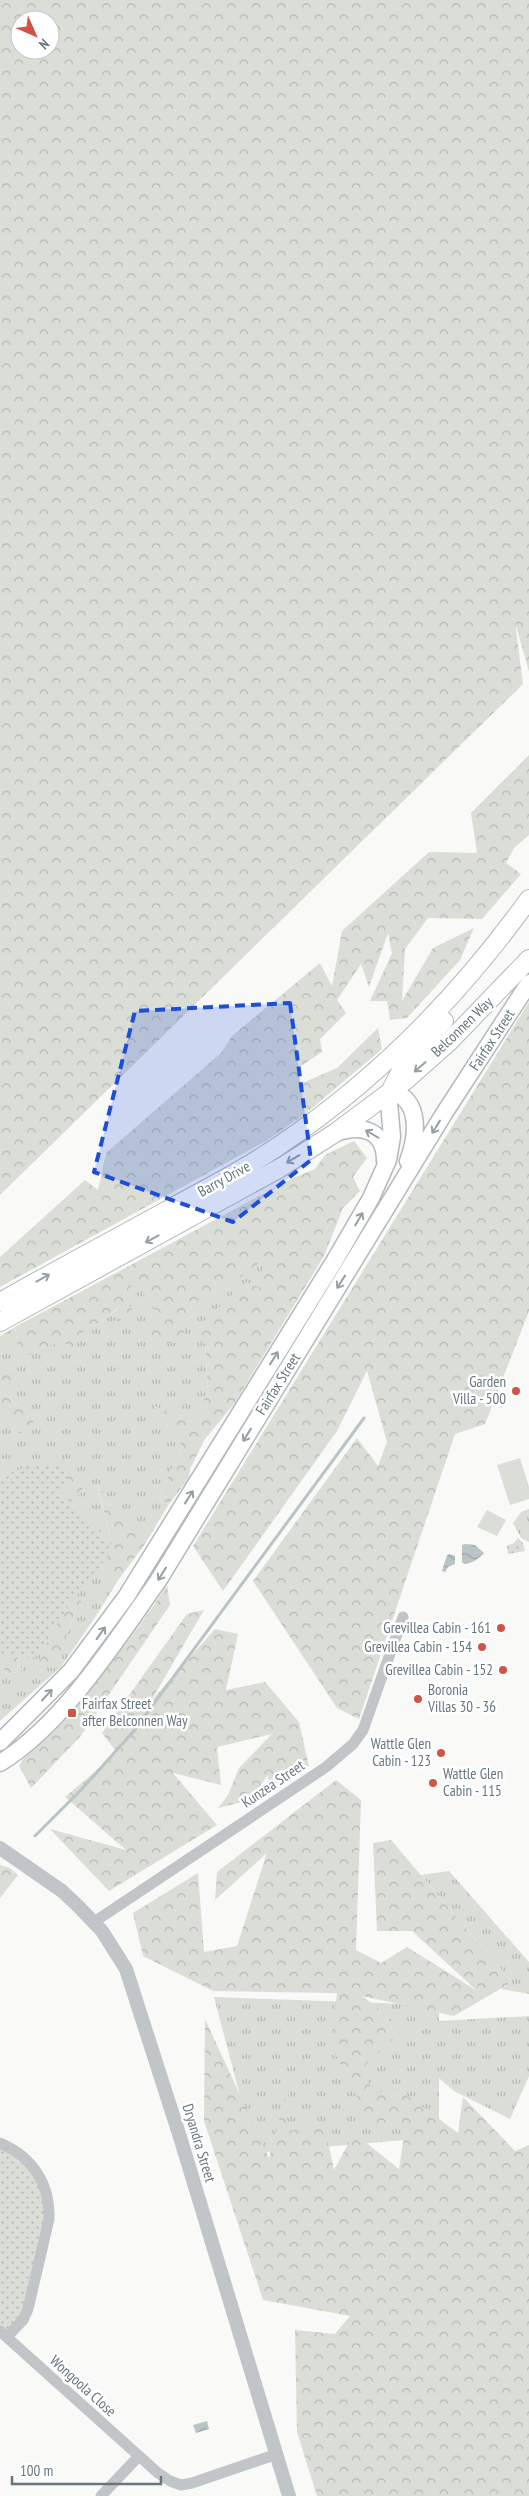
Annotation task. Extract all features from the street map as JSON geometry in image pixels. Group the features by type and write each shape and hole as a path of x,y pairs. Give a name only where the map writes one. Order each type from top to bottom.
{"main road":[{"name":"Belconnen Way","path":"425,1024 474,971 529,899"},
{"path":"391,1091 395,1079 405,1063 475,987 529,916"},
{"name":"Belconnen Way","path":"391,1091 449,1042 529,959"},
{"name":"Fairfax Street","path":"0,1763 38,1734 75,1692 124,1629 158,1581 394,1195 529,983"},
{"name":"Barry Drive","path":"0,1302 236,1173 306,1127 381,1065 425,1024"},
{"path":"306,1127 365,1092 376,1088 400,1095 408,1104 416,1129 413,1148 394,1195"},
{"name":"Barry Drive","path":"0,1322 272,1172 335,1133 391,1091"},
{"name":"Fairfax Street","path":"0,1742 70,1671 126,1597 335,1260 362,1214 385,1168 392,1137 389,1103 391,1091"},
{"path":"335,1133 354,1130 374,1133 384,1146 385,1168"}],"street":[{"name":"Kunzea Street","path":"94,1922 326,1767 353,1744 363,1730 403,1617"},
{"name":"Dryandra Street","path":"0,1848 62,1891 94,1922 126,1969 134,1987 289,2496"},
{"name":"Wongoola Close","path":"0,2143 20,2154 35,2169 42,2180 49,2206 49,2219 28,2309 23,2320 4,2334 138,2457 170,2481 181,2485 192,2483 277,2454"},
{"path":"101,2496 138,2457"}],"highlighted area":[{"path":"290,1003 311,1160 233,1222 94,1172 135,1011"}],"green space":[{"path":"0,0 529,0 529,672 515,622 523,684 0,1195"},
{"path":"529,755 529,835 514,848 506,863 521,874 482,919 428,918 405,949 402,1001 433,948 474,928 460,960 407,1018 390,1020 387,1001 370,1001 392,953 388,933 369,987 361,964 337,1000 346,1013 320,1039 322,1052 298,1068 300,1084 337,1068 378,1028 382,1049 305,1114 266,1141 0,1287 0,1257 85,1180 98,1190 106,1153 221,1053 232,1036 320,963 332,986 342,931 429,852 477,853 471,813"},
{"path":"529,1002 529,1311 485,1424 455,1434 359,1719 337,1708 253,1581 357,1438 378,1466 387,1442 367,1371 337,1431 223,1591 193,1546"},
{"path":"354,1141 367,1158 353,1177 360,1191 343,1208 324,1256 234,1404 205,1439 190,1469 189,1478 169,1504 158,1499 182,1446 153,1405 193,1423 208,1391 205,1344 191,1333 246,1282 266,1290 261,1261 180,1325 188,1343 137,1342 164,1322 135,1282 123,1297 133,1311 116,1324 119,1307 100,1323 86,1326 74,1349 62,1341 20,1358 15,1327 293,1178 315,1169 325,1155"},
{"path":"261,1260 267,1290 191,1333 205,1343 208,1391 193,1423 154,1406 182,1446 158,1499 169,1504 145,1544 97,1485 113,1547 38,1485 95,1566 119,1579 61,1667 0,1721 0,1660 7,1675 22,1670 11,1642 25,1648 50,1641 57,1668 72,1620 69,1591 54,1637 32,1624 0,1638 0,1414 33,1416 5,1394 20,1373 0,1362 0,1336 15,1327 20,1357 62,1341 86,1326 100,1323 120,1307 116,1323 132,1310 123,1297 135,1281 165,1323 138,1341 188,1343 180,1325"},
{"path":"0,1362 20,1373 5,1394 33,1416 33,1430 19,1434 12,1416 0,1414"},
{"path":"520,1458 529,1487 529,1499 510,1505 497,1465"},
{"path":"62,1464 71,1473 61,1493 115,1547 69,1605 35,1658 0,1653 0,1477 28,1466"},
{"path":"75,1474 83,1491 64,1508 113,1547 97,1484 145,1544 119,1579 95,1566 37,1485"},
{"path":"529,1509 529,1542 521,1538 513,1523 521,1512"},
{"path":"487,1510 506,1520 497,1536 477,1527"},
{"path":"518,1538 523,1543 525,1551 508,1554 507,1545 513,1544"},
{"path":"167,1585 170,1605 80,1737 31,1788 19,1766 23,1759 118,1654"},
{"path":"69,1591 91,1610 72,1620 57,1669 38,1664 50,1641 25,1648 12,1643 22,1670 7,1675 0,1660 0,1638 32,1624 53,1636 48,1597"},
{"path":"204,1610 151,1701 215,1629 238,1634 226,1690 265,1682 299,1722 309,1766 269,1792 268,1775 250,1800 218,1808 228,1795 239,1768 272,1734 217,1747 221,1785 173,1773 217,1825 109,1891 50,1829 126,1850 65,1797 117,1753 102,1733 187,1614"},
{"path":"336,1780 361,1800 356,1950 381,1963 407,1947 476,1990 412,1931 377,1931 373,1843 391,1840 512,1982 454,2016 362,1996 404,2029 361,2069 375,2094 397,2088 458,2133 463,2097 515,2151 529,2145 529,2496 317,2496 297,2432 295,2330 335,2334 350,2316 263,2300 204,2121 205,2019 269,2158 290,2079 285,2131 325,2127 334,2170 354,2133 399,2169 405,2130 370,2124 331,2045 337,1993 213,1991 143,1956 133,1913 198,1873 204,1952 237,1946 267,1853 215,1900 217,1872"},
{"path":"0,1865 10,1868 18,1875 0,1898"},
{"path":"449,1871 529,1962 529,1994 501,1989 512,1982 421,1875"},
{"path":"214,1997 439,2005 439,2021 529,2016 529,2076 510,2119 454,2091 439,2078 439,2137 255,2153"},
{"path":"0,2143 25,2158 49,2206 28,2309 16,2330 0,2331"}],"water":[{"path":"462,1545 475,1545 484,1553 473,1562 464,1564 462,1562"},
{"path":"447,1555 455,1556 455,1564 448,1567 445,1572 442,1571"},
{"path":"207,2421 209,2429 196,2433 193,2425"}],"waterway":[{"path":"35,1836 80,1791 133,1732 364,1418"}],"place":[{"name":"Garden Villa - 500","path":"516,1391"},
{"name":"Grevillea Cabin - 161","path":"501,1628"},
{"name":"Grevillea Cabin - 154","path":"482,1647"},
{"name":"Grevillea Cabin - 152","path":"503,1670"},
{"name":"Boronia Villas 30 - 36","path":"418,1699"},
{"name":"Fairfax Street after Belconnen Way","path":"72,1713"},
{"name":"Wattle Glen Cabin - 123","path":"441,1753"},
{"name":"Wattle Glen Cabin - 115","path":"433,1783"}]}
